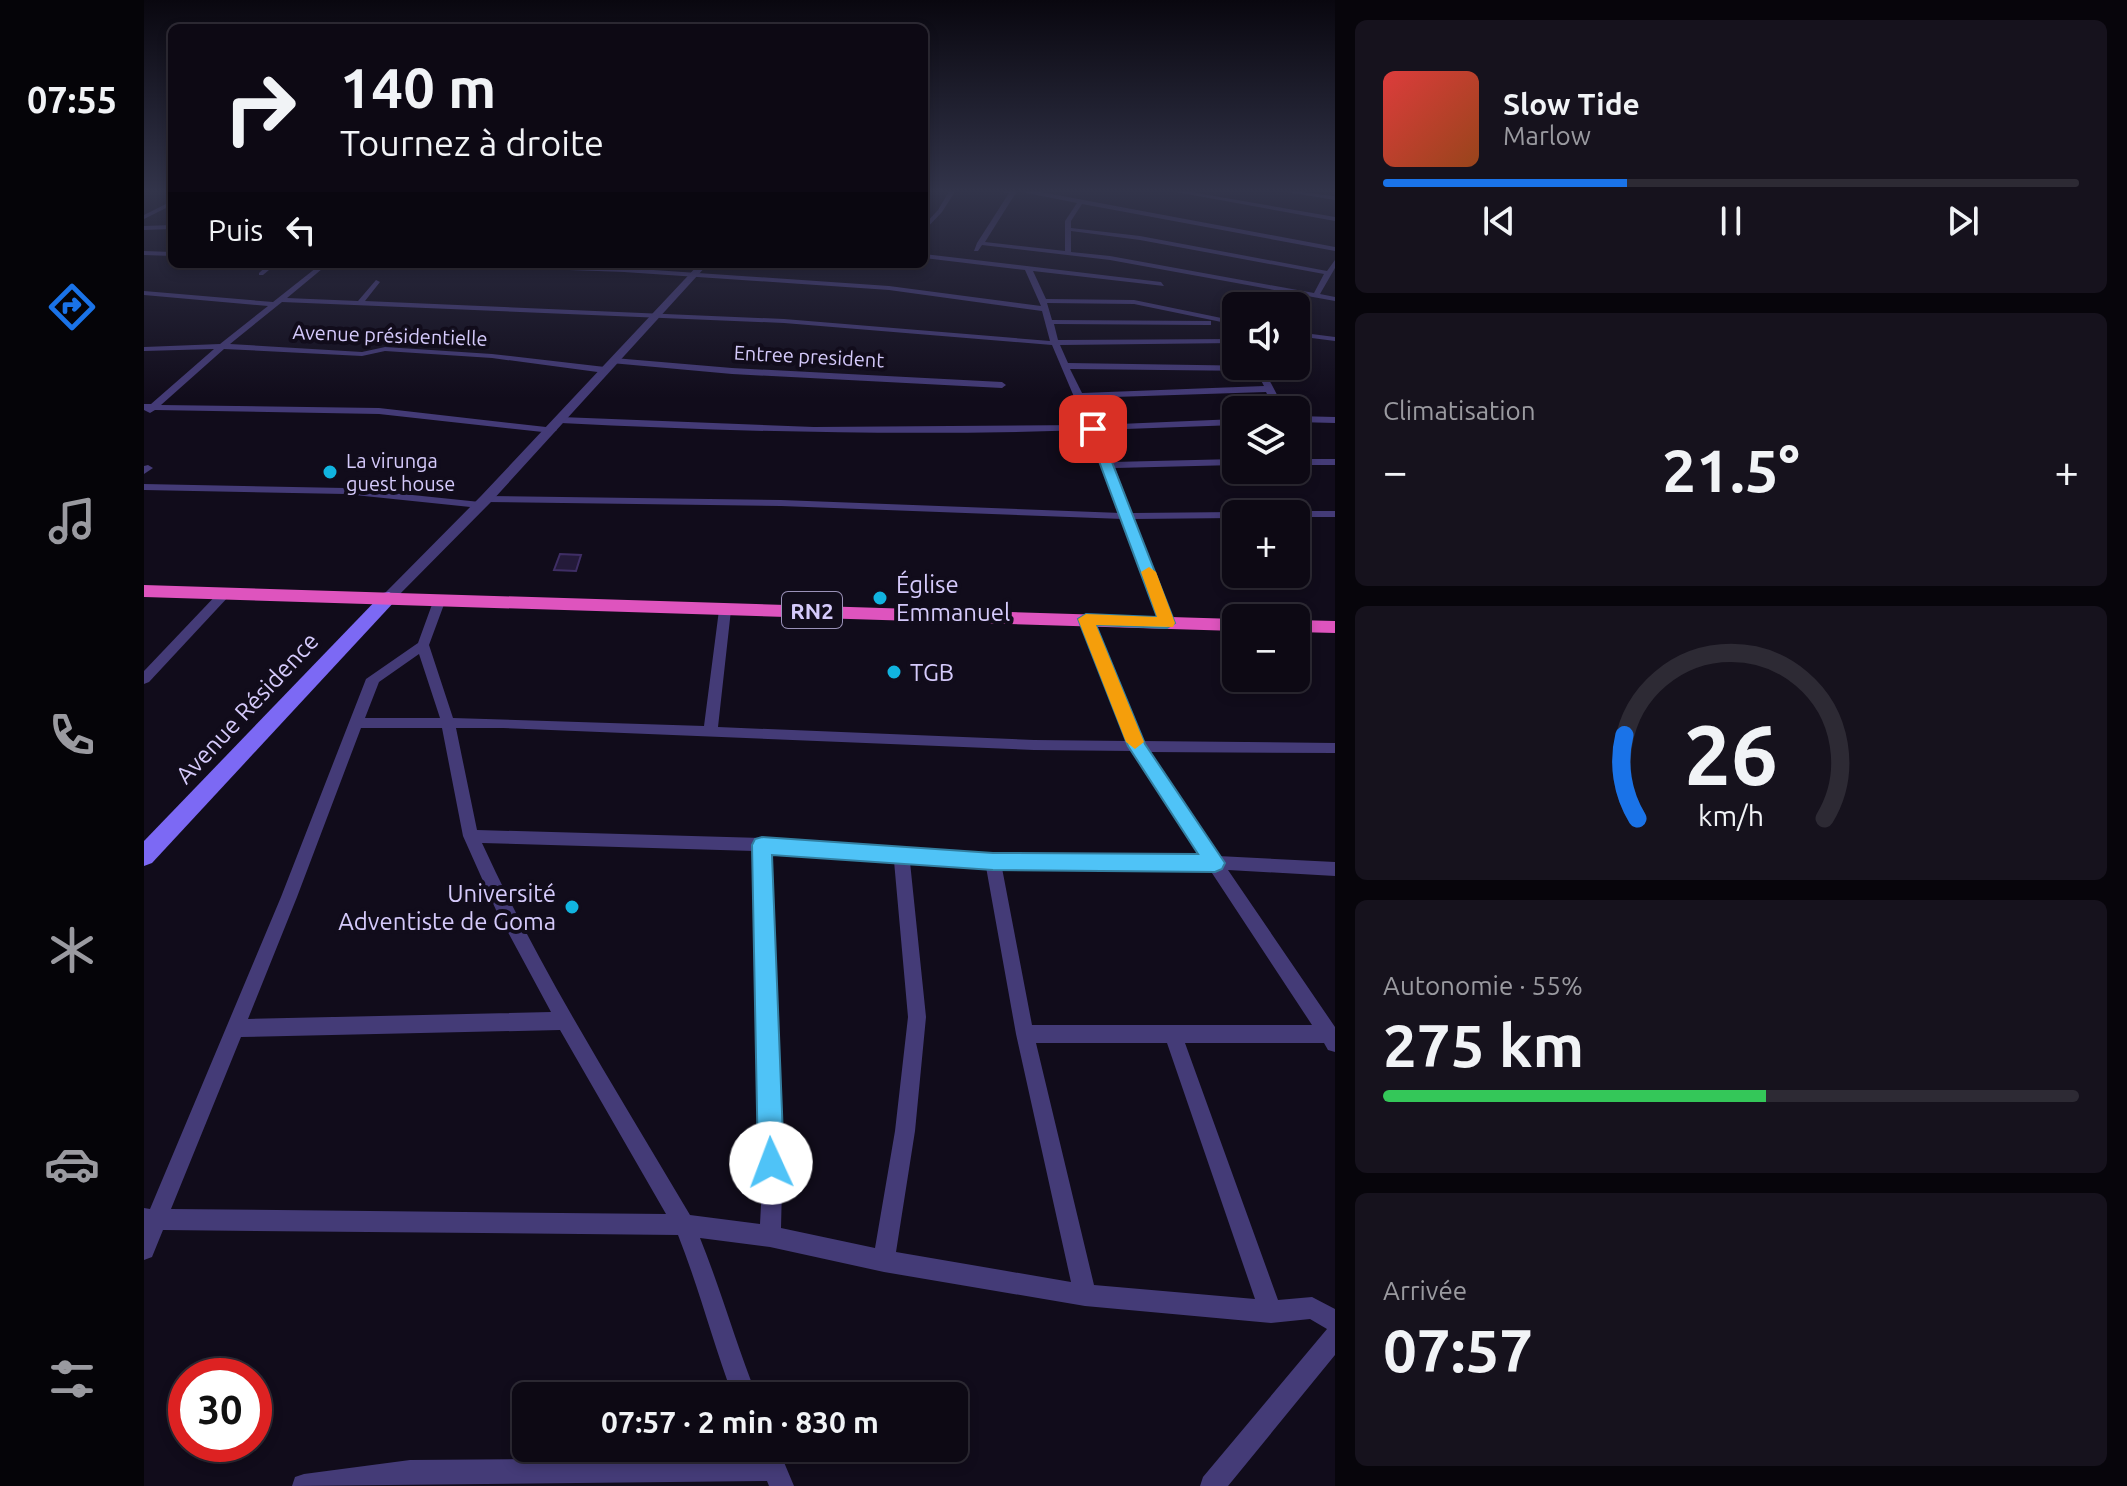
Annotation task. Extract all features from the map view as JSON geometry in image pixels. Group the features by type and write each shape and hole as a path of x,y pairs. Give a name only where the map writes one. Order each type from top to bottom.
{"highway":[{"name":"RN2","path":"144,591 1222,625"},
{"path":"1310,626 1335,627"}],"main road":[{"name":"Avenue Résidence","path":"144,856 389,597"}],"street":[{"path":"955,259 1161,284"},
{"path":"1110,259 1335,299"},
{"path":"1253,259 1328,273"},
{"path":"1316,295 1335,262"},
{"path":"261,274 268,268"},
{"path":"144,415 148,408 222,346 320,268"},
{"path":"535,268 889,288 978,301 1044,305 1134,302 1222,321"},
{"path":"389,597 557,425 700,268"},
{"path":"1028,268 1044,305 1055,343 1109,465 1167,623"},
{"path":"360,303 376,282"},
{"path":"335,302 342,289"},
{"path":"978,301 979,290"},
{"path":"144,293 279,302 540,308 653,317 819,323 1055,343 1222,341"},
{"path":"144,304 159,294"},
{"path":"1049,322 1222,322"},
{"path":"1310,336 1335,339"},
{"name":"Avenue présidentielle","path":"144,349 222,346 362,354 383,349 610,365"},
{"name":"Entree president","path":"610,365 1002,385"},
{"path":"1066,366 1222,367"},
{"path":"1263,380 1271,396"},
{"path":"1079,396 1267,389"},
{"path":"148,408 379,411 557,425 898,431 1093,429 1222,423"},
{"path":"1310,419 1335,420"},
{"path":"1109,465 1222,462"},
{"path":"1310,462 1335,462"},
{"path":"144,487 345,491 483,502 766,503 1128,516 1222,515"},
{"path":"1310,514 1335,514"},
{"path":"144,679 225,593"},
{"path":"144,1249 150,1219 236,1028 373,679 423,645 440,599"},
{"path":"710,732 725,610"},
{"path":"1086,619 1137,746 1332,1038"},
{"path":"423,645 448,722 471,836 502,905 565,1021 684,1225 705,1277 740,1382"},
{"path":"356,723 448,722 1137,746 1335,748"},
{"path":"471,836 762,845 993,861 1215,863 1335,869"},
{"path":"762,845 772,1186 770,1236"},
{"path":"884,1261 905,1131 917,1017 901,855"},
{"path":"993,861 1025,1034 1085,1295"},
{"path":"236,1028 565,1021"},
{"path":"1025,1034 1332,1038"},
{"path":"1173,1035 1271,1312"},
{"path":"150,1219 684,1225 770,1236 884,1261 1085,1295 1271,1312 1312,1308 1335,1321"},
{"path":"1212,1486 1335,1337"},
{"path":"304,1486 410,1472 774,1468"}],"building":[{"path":"560,554 581,555 576,571 554,570"}],"slow traffic":[{"path":"1135,742 1086,619 1167,623 1149,572"}],"place":[{"name":"La virunga guest house","path":"330,472"},
{"name":"Église Emmanuel","path":"880,598"},
{"name":"TGB","path":"894,672"},
{"name":"Université Adventiste de Goma","path":"572,907"}],"route":[{"path":"771,1163 762,845 960,860 1215,863 1137,746 1086,619 1167,623 1093,429"}]}
